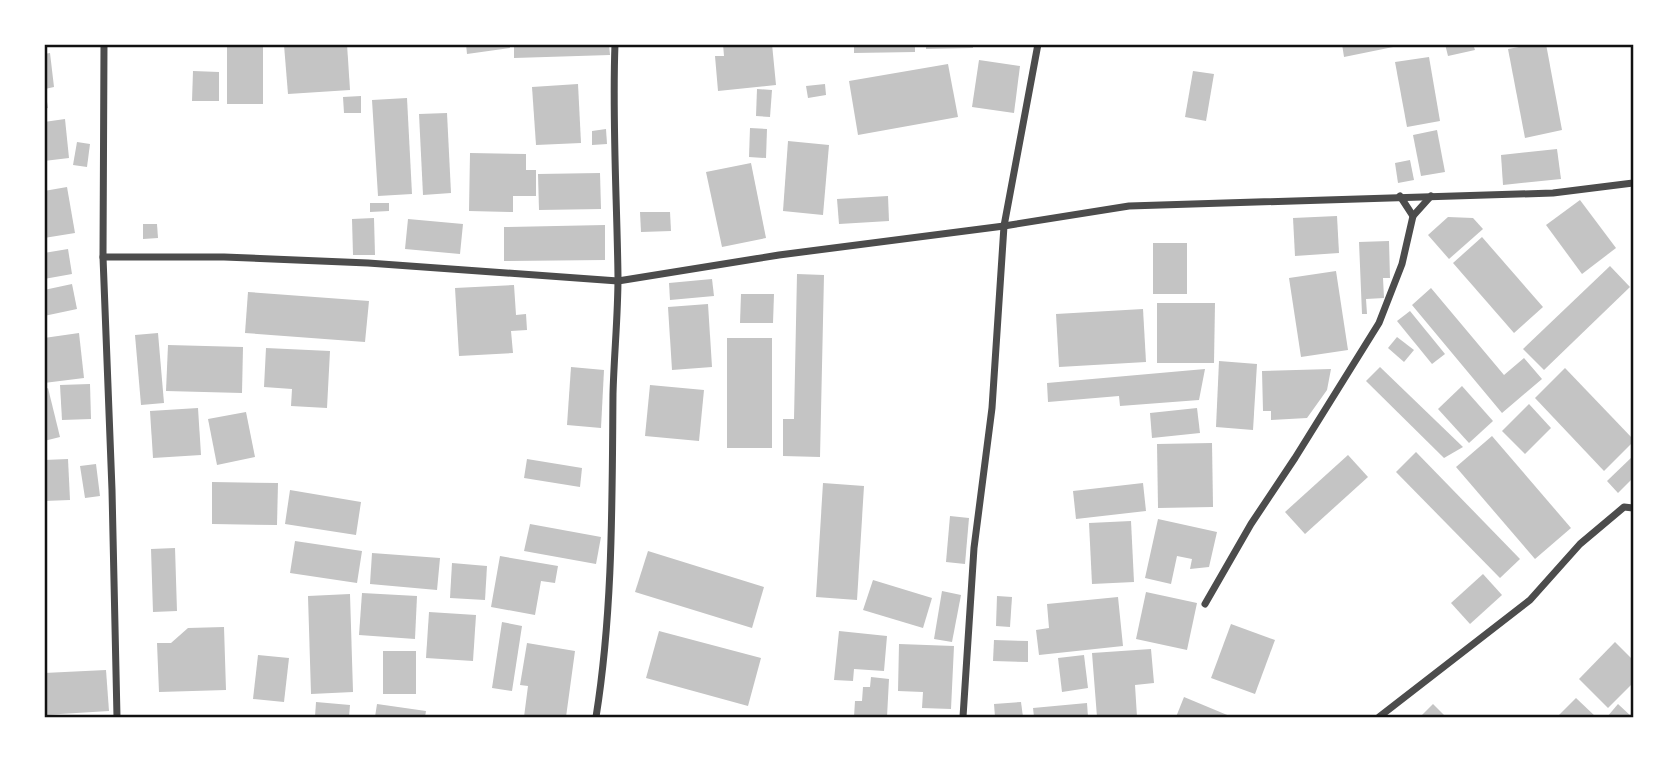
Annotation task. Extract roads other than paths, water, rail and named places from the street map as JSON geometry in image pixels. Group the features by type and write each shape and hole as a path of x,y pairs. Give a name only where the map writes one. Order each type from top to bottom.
{"street":[{"path":"104,44 103,257 117,717"},
{"path":"596,717 603,678 612,539 613,386 618,281 613,103 615,44"},
{"path":"963,717 974,548 992,408 1004,226 1038,44"},
{"path":"103,257 224,257 368,263 618,281 779,255 1004,226 1129,206 1553,193 1633,183"},
{"path":"1205,604 1251,524 1379,323 1402,264 1413,216 1431,196"},
{"path":"1400,197 1413,216"},
{"path":"1379,717 1530,600 1580,544 1624,507 1633,508"}]}
